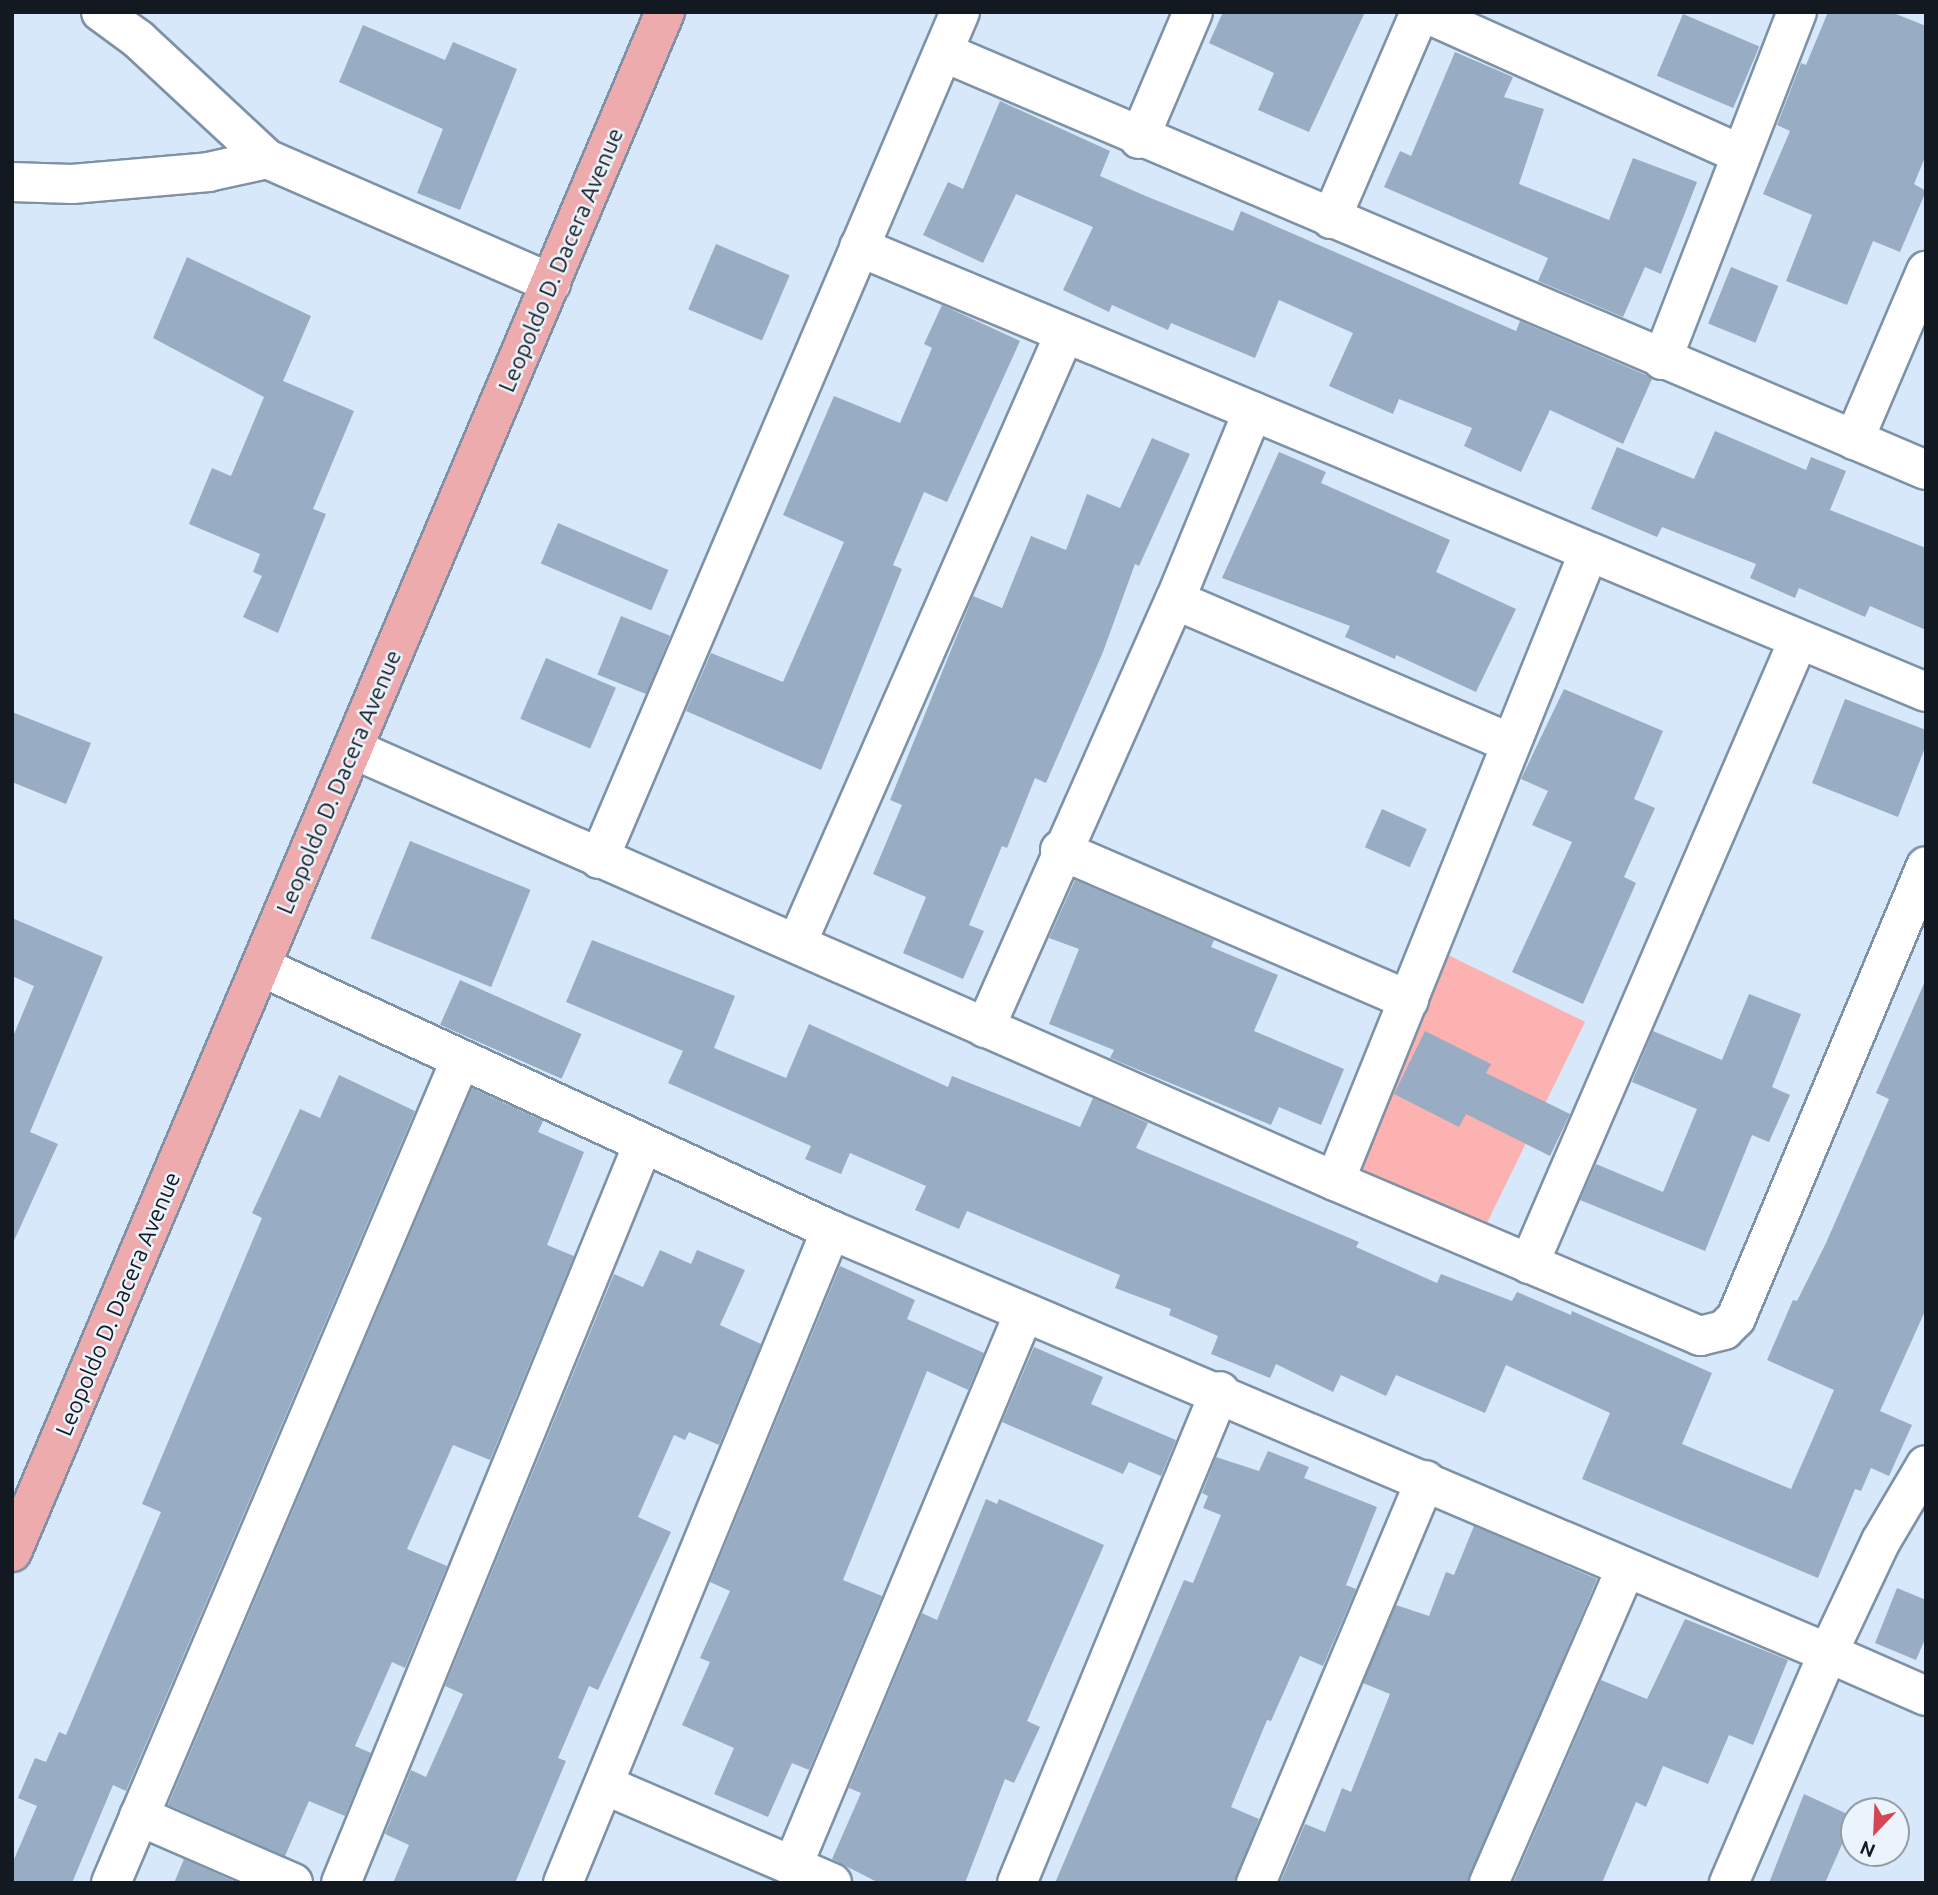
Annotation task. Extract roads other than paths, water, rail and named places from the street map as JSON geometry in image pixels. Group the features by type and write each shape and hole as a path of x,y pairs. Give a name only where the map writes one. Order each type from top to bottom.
{"main road":[{"name":"Leopoldo D. Dacera Avenue","path":"12,1552 665,12"}],"street":[{"path":"101,12 138,39 267,159 551,283"},
{"path":"599,859 960,12"},
{"path":"1139,139 1194,12"},
{"path":"1331,219 1422,12 1741,154"},
{"path":"1662,360 1797,12"},
{"path":"943,52 1139,139 1926,470"},
{"path":"12,181 72,184 167,176 267,159"},
{"path":"859,247 1588,554 1926,692"},
{"path":"1854,440 1926,271"},
{"path":"797,943 1064,335"},
{"path":"985,1028 1060,850 1175,600 1253,411"},
{"path":"1335,1181 1588,554"},
{"path":"1175,600 1510,743"},
{"path":"1529,1264 1798,641"},
{"path":"353,749 1335,1181 1700,1336 1724,1330 1736,1318 1926,866"},
{"path":"1060,850 1409,1000"},
{"path":"262,967 831,1230 1220,1391 1625,1570 1926,1696"},
{"path":"111,1883 461,1059"},
{"path":"341,1883 643,1144"},
{"path":"563,1883 607,1786 831,1230"},
{"path":"793,1865 1024,1312"},
{"path":"1017,1883 1220,1391"},
{"path":"1729,1883 1828,1653 1881,1541 1926,1465"},
{"path":"1256,1883 1425,1480"},
{"path":"1489,1883 1625,1570"},
{"path":"607,1786 832,1883"},
{"path":"139,1816 293,1883"}]}
